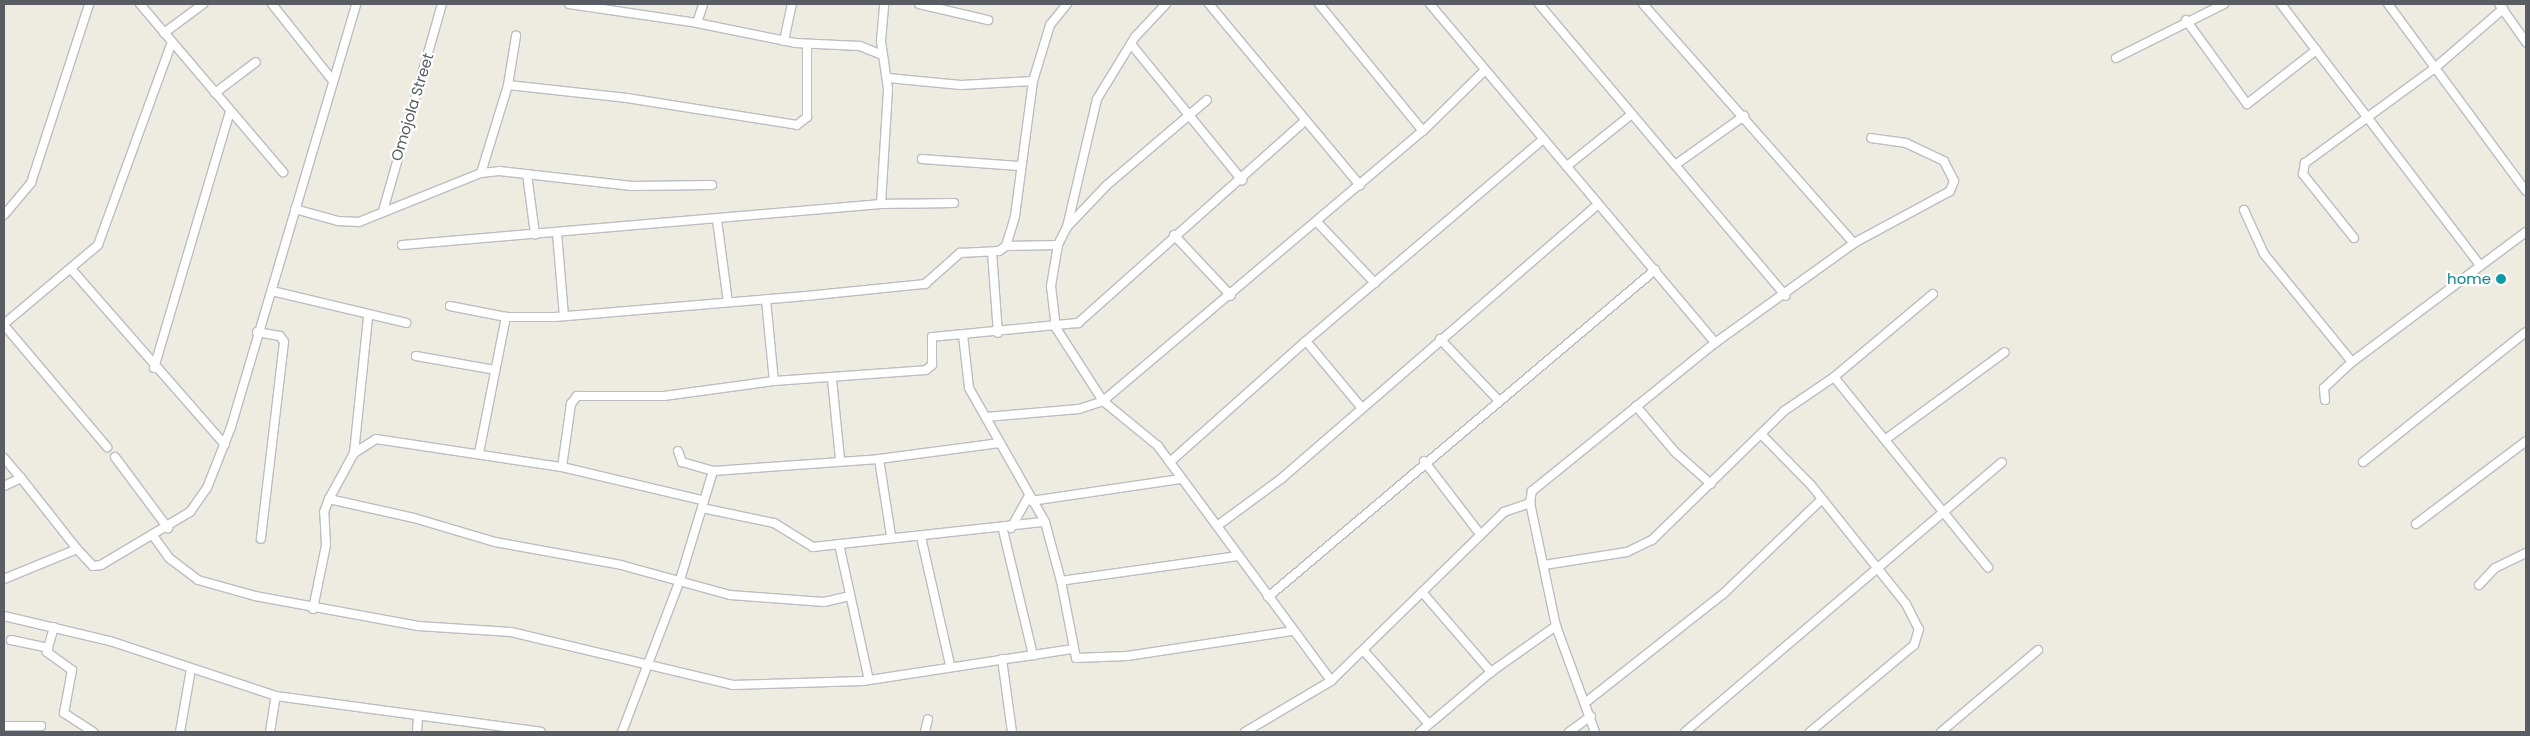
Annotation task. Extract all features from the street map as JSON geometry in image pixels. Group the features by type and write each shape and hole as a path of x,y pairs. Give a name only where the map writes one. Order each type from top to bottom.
{"street":[{"path":"4,215 31,183 89,4"},
{"path":"140,4 283,172"},
{"path":"164,33 203,4"},
{"path":"272,4 333,81"},
{"path":"4,458 22,478 77,549 93,566 101,565 154,537 168,528 199,500 225,445 257,332 272,291 356,4"},
{"name":"Omojola Street","path":"383,211 442,4"},
{"path":"569,4 618,7 807,45 860,46 882,55"},
{"path":"697,22 703,4"},
{"path":"784,41 792,4"},
{"path":"880,204 888,78 882,55 884,4"},
{"path":"919,4 988,20"},
{"path":"1006,246 1015,216 1019,166 1033,81 1050,25 1067,4"},
{"path":"1166,4 1131,44 1097,99 1067,227 1058,245 1051,286 1056,328 1103,401 1148,437 1170,462 1180,479 1331,681"},
{"path":"1208,4 1360,185"},
{"path":"1319,4 1423,131"},
{"path":"1430,4 1483,72 1567,166 1715,343"},
{"path":"1538,4 1786,296"},
{"path":"1643,4 1744,116 1854,243"},
{"path":"2116,58 2186,20 2224,4"},
{"path":"2281,4 2370,116 2479,264"},
{"path":"2388,4 2526,191"},
{"path":"2354,238 2304,174 2303,167 2436,67 2501,6 2526,42"},
{"path":"2186,20 2247,104 2316,50"},
{"path":"482,173 508,85 516,36"},
{"path":"108,447 4,324 72,270 98,245 172,42"},
{"path":"1131,44 1242,180"},
{"path":"508,85 627,98 797,125 807,117 807,45"},
{"path":"215,93 256,62"},
{"path":"986,417 1085,408 1103,401 1318,223 1423,131 1483,72"},
{"path":"888,78 961,85 1033,81"},
{"path":"1067,227 1107,185 1207,100"},
{"path":"154,368 230,111"},
{"path":"1567,166 1632,114"},
{"path":"1675,165 1744,116"},
{"path":"562,467 571,404 577,396 664,396 774,381 832,379 930,370 932,337 1056,328 1078,323 1174,235 1242,180 1306,120"},
{"path":"1595,732 1591,716 1556,626 1530,503 1532,491 1543,479 1715,343 1786,296 1854,243 1901,214 1936,200 1954,182 1944,160 1930,152 1871,138"},
{"path":"1170,462 1306,341 1543,139"},
{"path":"922,159 1019,166"},
{"path":"295,209 349,223 482,173 527,174 632,186 712,186"},
{"path":"527,174 535,234"},
{"path":"402,245 717,220 880,204 954,203"},
{"path":"1217,526 1282,478 1361,407 1598,204"},
{"path":"2244,210 2264,254 2352,362"},
{"path":"717,220 728,302"},
{"path":"1318,223 1375,283"},
{"path":"557,232 564,316"},
{"path":"2325,400 2324,388 2352,362 2479,264 2526,232"},
{"path":"1174,235 1231,296"},
{"path":"450,306 506,317 564,316 766,300 925,284 960,253 992,252 1006,246 1058,245"},
{"path":"992,252 998,333"},
{"path":"72,270 154,368 225,445"},
{"path":"1268,597 1424,461 1655,270"},
{"path":"272,291 368,317 406,323"},
{"path":"1544,565 1640,549 1711,484 1784,411 1834,377 1933,294"},
{"path":"766,300 774,381"},
{"path":"313,609 326,546 324,512 328,499 354,453 368,317"},
{"path":"479,453 506,317"},
{"path":"257,332 280,336 284,342 261,538"},
{"path":"2363,462 2526,332"},
{"path":"964,335 969,388 1030,499 1045,522 1061,581 1072,649 1080,660 1293,632"},
{"path":"1440,339 1498,400"},
{"path":"1306,341 1361,407"},
{"path":"1886,439 2005,352"},
{"path":"416,356 495,370"},
{"path":"1834,377 1988,567"},
{"path":"832,379 840,459"},
{"path":"1636,406 1675,452 1711,484"},
{"path":"1761,434 1822,499 1917,620 1919,636 1810,732"},
{"path":"354,453 376,439 562,467 774,523 807,545 839,544 891,536 921,537 1007,529 1045,522"},
{"path":"2416,524 2526,441"},
{"path":"678,451 682,462 713,471 840,459 878,459 1000,443"},
{"path":"115,457 168,528"},
{"path":"878,459 891,536"},
{"path":"1424,461 1480,534"},
{"path":"1685,732 1942,511 2002,462"},
{"path":"622,732 679,583 713,471"},
{"path":"4,486 22,478"},
{"path":"1033,654 1007,529 1030,499 1180,479"},
{"path":"328,499 414,518 496,542 621,565 679,583 748,598 824,602 849,596"},
{"path":"1585,704 1723,594 1822,499"},
{"path":"1249,732 1331,681 1364,651 1504,512 1530,503"},
{"path":"154,537 169,558 198,580 313,609 418,626 511,632 594,648 646,666 733,685 869,680 950,665 1072,649"},
{"path":"921,537 950,665"},
{"path":"839,544 869,680"},
{"path":"4,579 77,549"},
{"path":"2478,585 2495,568 2526,553"},
{"path":"1061,581 1238,556"},
{"path":"1422,592 1491,672"},
{"path":"4,616 54,627 276,696 418,718 541,732"},
{"path":"1420,732 1428,723 1491,672 1556,626"},
{"path":"54,627 48,648 49,656 72,670 66,718 92,732"},
{"path":"11,640 48,648"},
{"path":"1941,732 2038,650"},
{"path":"1364,651 1428,723"},
{"path":"1002,659 1012,732"},
{"path":"180,732 191,669"},
{"path":"270,732 276,696"},
{"path":"1569,732 1591,716"},
{"path":"417,732 418,718"},
{"path":"925,732 928,719"},
{"path":"4,726 41,726"}],"place":[{"name":"home","path":"2501,279"}]}
